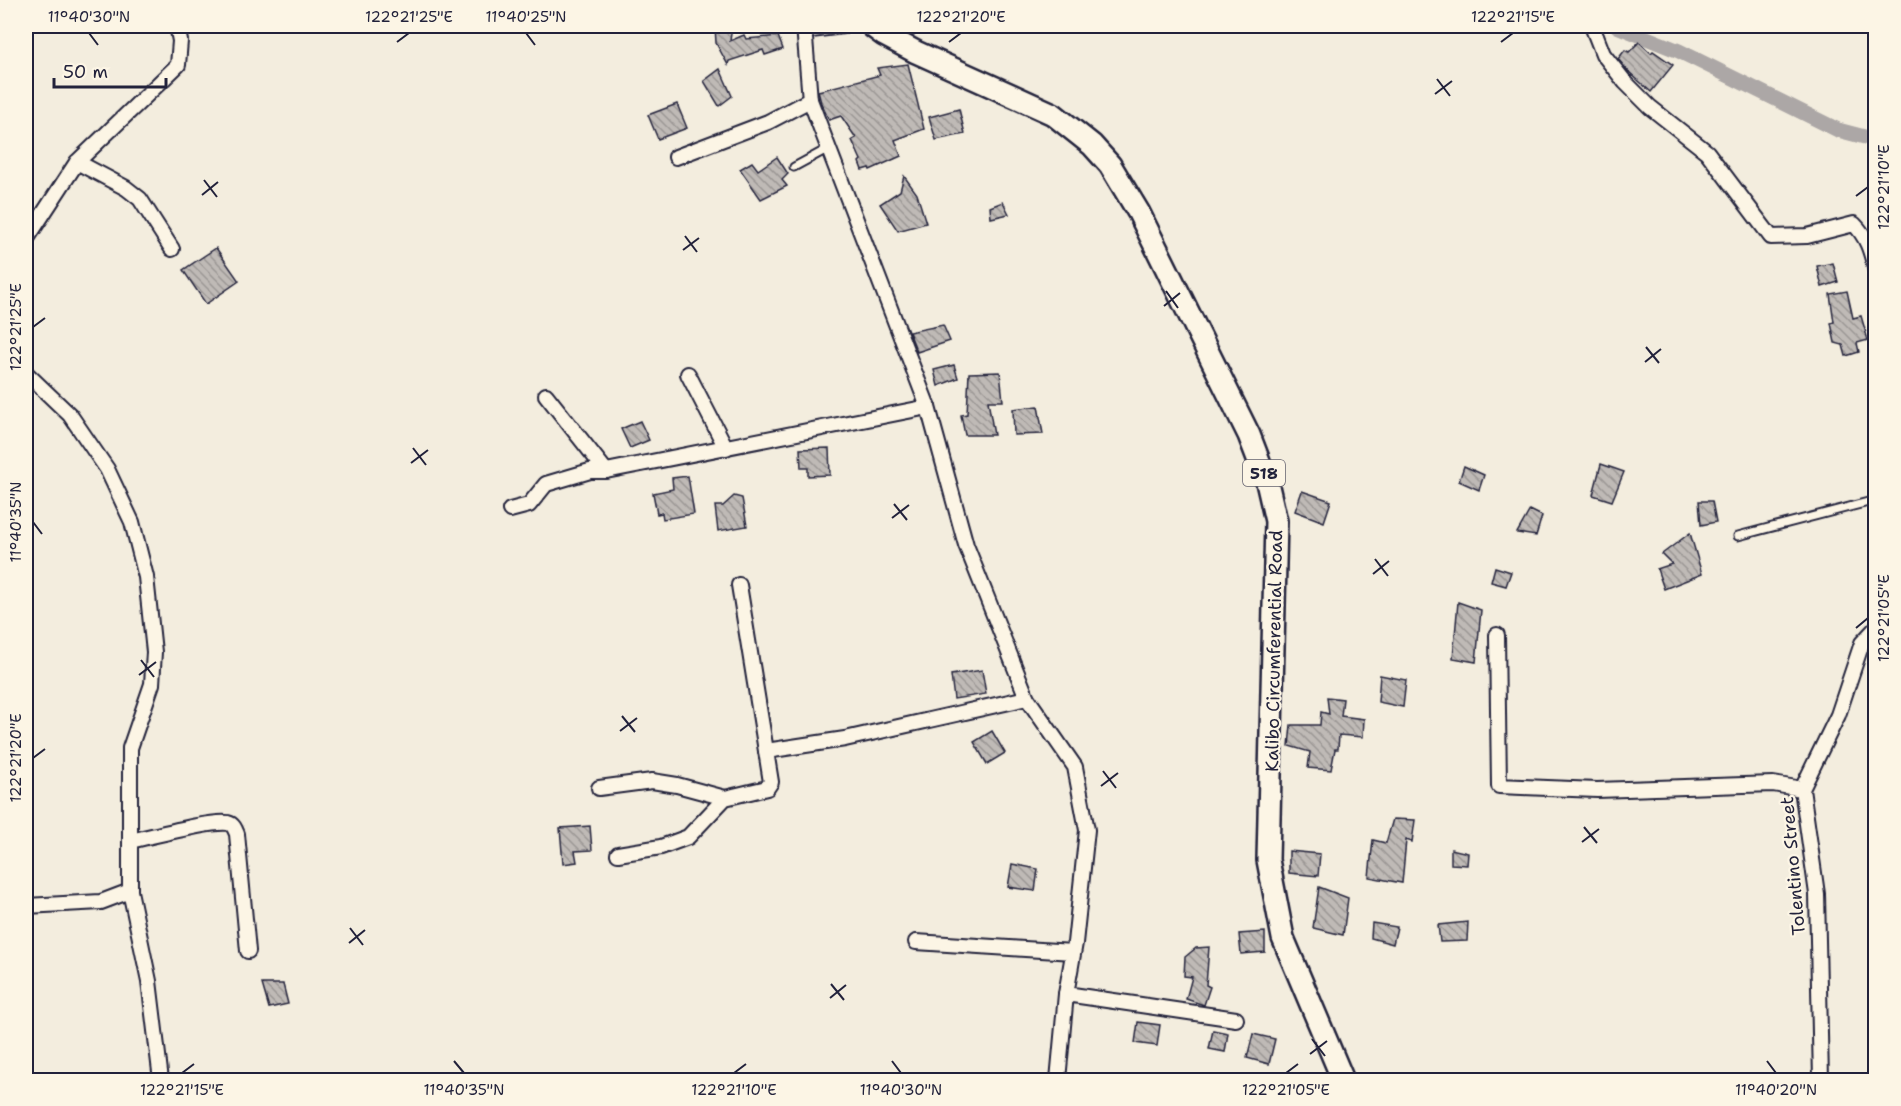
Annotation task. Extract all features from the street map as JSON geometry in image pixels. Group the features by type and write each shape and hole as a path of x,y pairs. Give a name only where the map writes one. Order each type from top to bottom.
{"main road":[{"name":"Kalibo Circumferential Road","path":"872,26 916,52 1053,114 1092,145 1110,165 1139,213 1249,435 1267,482 1276,521 1277,560 1268,860 1283,938 1343,1080"}],"street":[{"path":"26,240 77,162 178,65 180,41 177,26"},
{"path":"843,26 804,28 810,100 928,407 966,544 1027,698 1075,767 1082,799 1087,830 1066,993 1058,1080"},
{"path":"1592,26 1603,54 1624,82 1650,107 1707,152 1771,237 1807,236 1854,224 1863,234 1870,248 1875,271"},
{"path":"676,157 768,122 810,100"},
{"path":"77,162 126,188 141,199 172,249"},
{"path":"688,374 726,448"},
{"path":"29,376 70,415 107,469 132,522 146,577 154,652 152,684 130,748 130,891 149,981 161,1080"},
{"path":"546,395 606,471"},
{"path":"510,510 529,505 546,484 590,471 606,471 928,407"},
{"path":"599,788 652,781 677,784 725,798 767,788 771,782 739,585"},
{"name":"Tolentino Street","path":"1821,1080 1817,894 1802,789 1838,715 1862,644 1875,628"},
{"path":"1497,635 1499,786 1597,790 1773,784 1802,789"},
{"path":"766,751 845,739 1027,698"},
{"path":"618,854 661,847 688,837 725,798"},
{"path":"130,841 208,825 229,823 233,826 237,834 248,951"},
{"path":"26,906 101,902 130,891"},
{"path":"916,942 1073,952"},
{"path":"1066,993 1236,1019"}],"lane":[{"path":"794,167 829,148"},
{"path":"1738,536 1875,500"}],"building":[{"path":"715,26 732,26 730,41 744,35 746,39 778,36 783,49 765,55 763,50 729,61 728,65 716,43"},
{"path":"1639,42 1651,53 1653,51 1673,65 1651,92 1618,59 1625,50 1629,52"},
{"path":"908,64 924,129 895,140 901,156 870,170 869,168 862,170 859,162 861,160 852,140 856,138 841,116 829,120 818,91 880,75 877,68"},
{"path":"720,69 732,96 719,106 704,81"},
{"path":"677,104 687,128 658,139 648,115"},
{"path":"959,109 965,134 936,140 929,117"},
{"path":"777,157 788,174 782,180 787,186 761,199 740,169 752,162 758,170"},
{"path":"904,176 917,194 926,223 898,231 880,204 900,191"},
{"path":"1003,202 1009,214 991,218 990,207"},
{"path":"216,248 239,281 206,304 183,270"},
{"path":"1833,263 1838,282 1822,287 1817,266"},
{"path":"1847,291 1853,318 1861,316 1868,340 1857,343 1859,352 1846,356 1843,345 1835,343 1831,323 1834,322 1830,294"},
{"path":"943,325 950,341 917,352 909,332"},
{"path":"954,365 958,378 938,386 934,370"},
{"path":"1000,372 1003,401 988,401 994,435 965,435 961,415 967,414 969,373"},
{"path":"1038,406 1043,434 1014,435 1013,409"},
{"path":"640,421 649,440 630,448 621,429"},
{"path":"829,448 830,475 808,476 808,468 801,468 800,449"},
{"path":"1601,464 1624,472 1612,501 1593,495"},
{"path":"1464,466 1484,475 1479,490 1459,481"},
{"path":"688,476 694,514 663,519 662,513 657,514 653,493 673,489 672,478"},
{"path":"1302,491 1331,501 1324,522 1295,511"},
{"path":"734,496 742,498 747,526 718,531 715,506 723,506"},
{"path":"1699,501 1712,501 1716,522 1701,525"},
{"path":"1530,510 1542,516 1536,536 1517,533"},
{"path":"1690,533 1702,574 1664,589 1657,569 1672,564 1662,554"},
{"path":"1495,567 1511,572 1506,586 1491,582"},
{"path":"1458,602 1481,610 1476,662 1453,658"},
{"path":"982,670 986,694 954,699 951,675"},
{"path":"1380,675 1406,680 1403,707 1378,702"},
{"path":"1327,697 1343,699 1341,716 1364,719 1363,737 1339,735 1338,749 1335,749 1331,770 1308,768 1310,752 1289,746 1291,725 1320,725 1321,712 1329,714"},
{"path":"992,731 1005,753 987,764 974,742"},
{"path":"1393,819 1415,820 1412,842 1406,840 1402,883 1369,877 1373,840 1386,843"},
{"path":"590,826 592,850 575,851 577,862 563,864 560,828"},
{"path":"1451,849 1468,853 1467,865 1451,864"},
{"path":"1289,851 1320,854 1318,876 1289,873"},
{"path":"1012,864 1038,869 1035,891 1008,887"},
{"path":"1319,887 1348,898 1343,935 1313,928"},
{"path":"1468,922 1467,941 1440,942 1438,925"},
{"path":"1372,923 1397,927 1393,944 1371,938"},
{"path":"1265,932 1265,952 1241,954 1239,934"},
{"path":"1209,947 1206,985 1210,987 1204,1005 1186,999 1192,977 1184,976 1185,957 1196,948"},
{"path":"262,984 283,984 288,1004 269,1008"},
{"path":"1138,1022 1160,1025 1157,1046 1135,1043"},
{"path":"1213,1030 1228,1033 1225,1052 1209,1049"},
{"path":"1253,1034 1275,1039 1269,1064 1247,1058"}],"waterway":[{"path":"1617,26 1679,51 1838,130 1876,140"}]}
